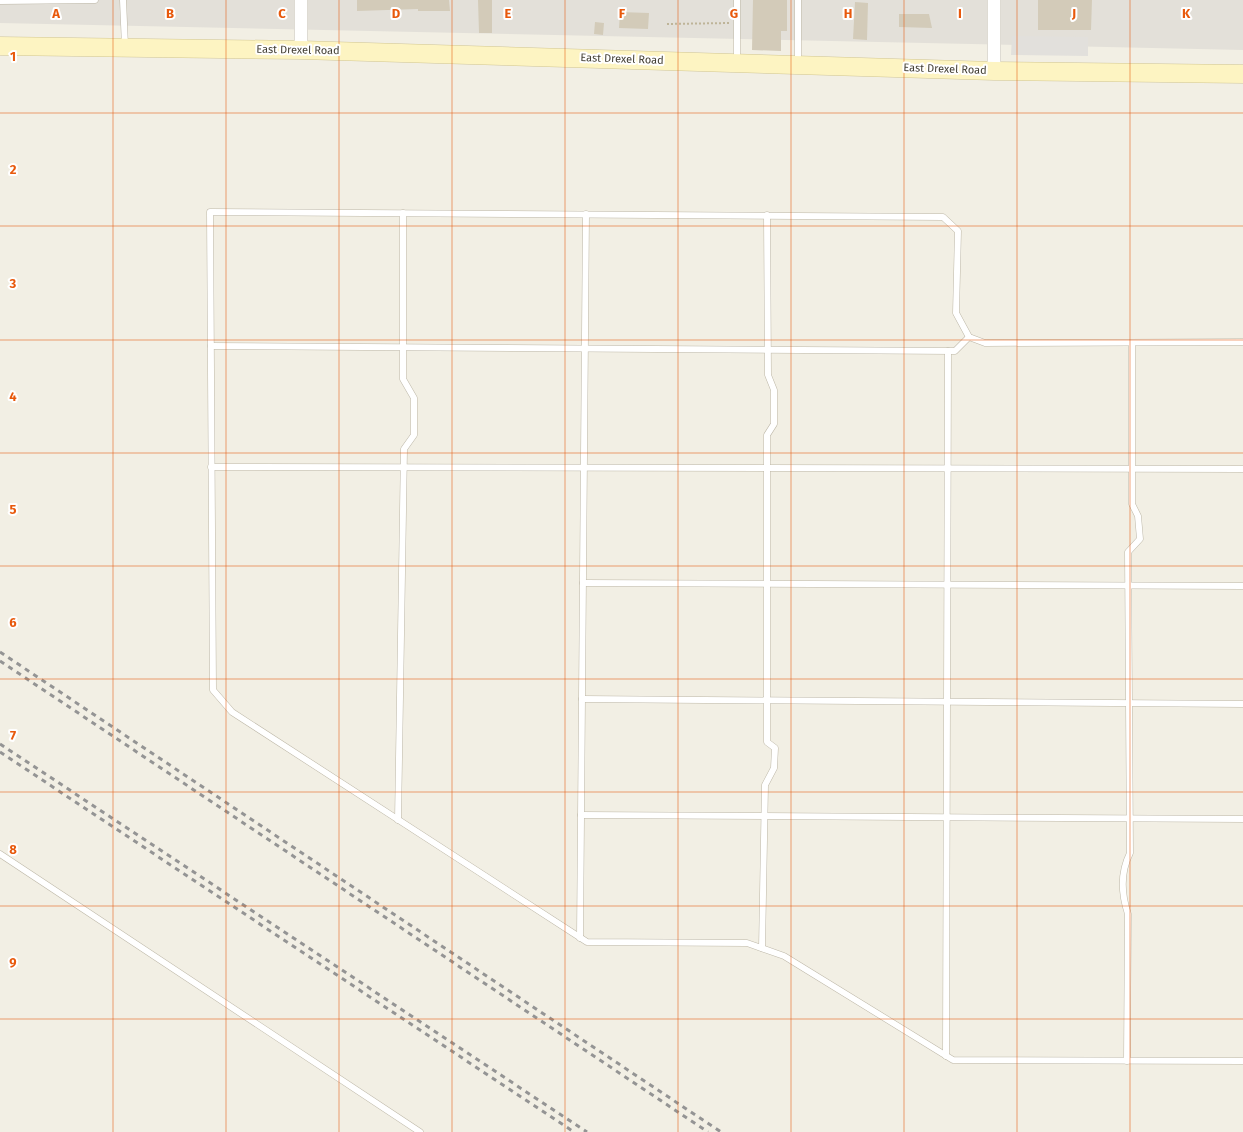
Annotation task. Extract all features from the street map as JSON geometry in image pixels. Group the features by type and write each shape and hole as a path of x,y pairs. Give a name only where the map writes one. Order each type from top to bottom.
{"street":[{"path":"301,0 301,50"},
{"path":"994,0 994,71"},
{"name":"East Drexel Road","path":"0,46 301,50 994,71 1243,74"}],"lane":[{"path":"0,1 95,0"},
{"path":"123,0 125,48"},
{"path":"737,0 737,63"},
{"path":"798,0 798,65"},
{"path":"1243,342 985,343 969,337 956,313 958,232 943,217 210,212 213,690 232,712 587,942 748,943 784,956 953,1060 1243,1061"},
{"path":"398,820 404,449 414,435 414,398 403,378 403,213"},
{"path":"580,938 586,214"},
{"path":"762,948 765,785 774,768 775,748 767,742 767,435 774,424 774,390 768,376 767,216"},
{"path":"211,346 955,352 969,337"},
{"path":"1127,1061 1128,914 1122,896 1124,865 1130,853 1128,552 1140,539 1138,516 1132,504 1132,343"},
{"path":"946,1056 948,352"},
{"path":"212,467 1243,469"},
{"path":"583,583 1243,586"},
{"path":"582,699 1243,704"},
{"path":"581,816 1243,819"},
{"path":"0,854 420,1132"}],"path":[{"path":"667,24 737,23"}],"shaded area":[{"path":"0,0 1243,0 1243,50 0,23"},
{"path":"1012,36 1088,37 1088,56 1011,55"}],"building":[{"path":"357,0 449,0 450,11 418,11 418,9 357,11"},
{"path":"478,0 492,0 492,33 479,33"},
{"path":"753,0 787,0 787,31 781,31 781,51 752,50"},
{"path":"1038,0 1092,0 1091,30 1038,30"},
{"path":"855,2 868,3 867,40 853,39"},
{"path":"620,12 649,13 648,29 619,28"},
{"path":"899,14 929,14 932,28 899,27"},
{"path":"595,22 604,23 603,35 594,34"}],"railway":[{"path":"0,652 721,1132"},
{"path":"0,661 708,1132"},
{"path":"0,744 587,1132"},
{"path":"0,752 574,1132"}]}
